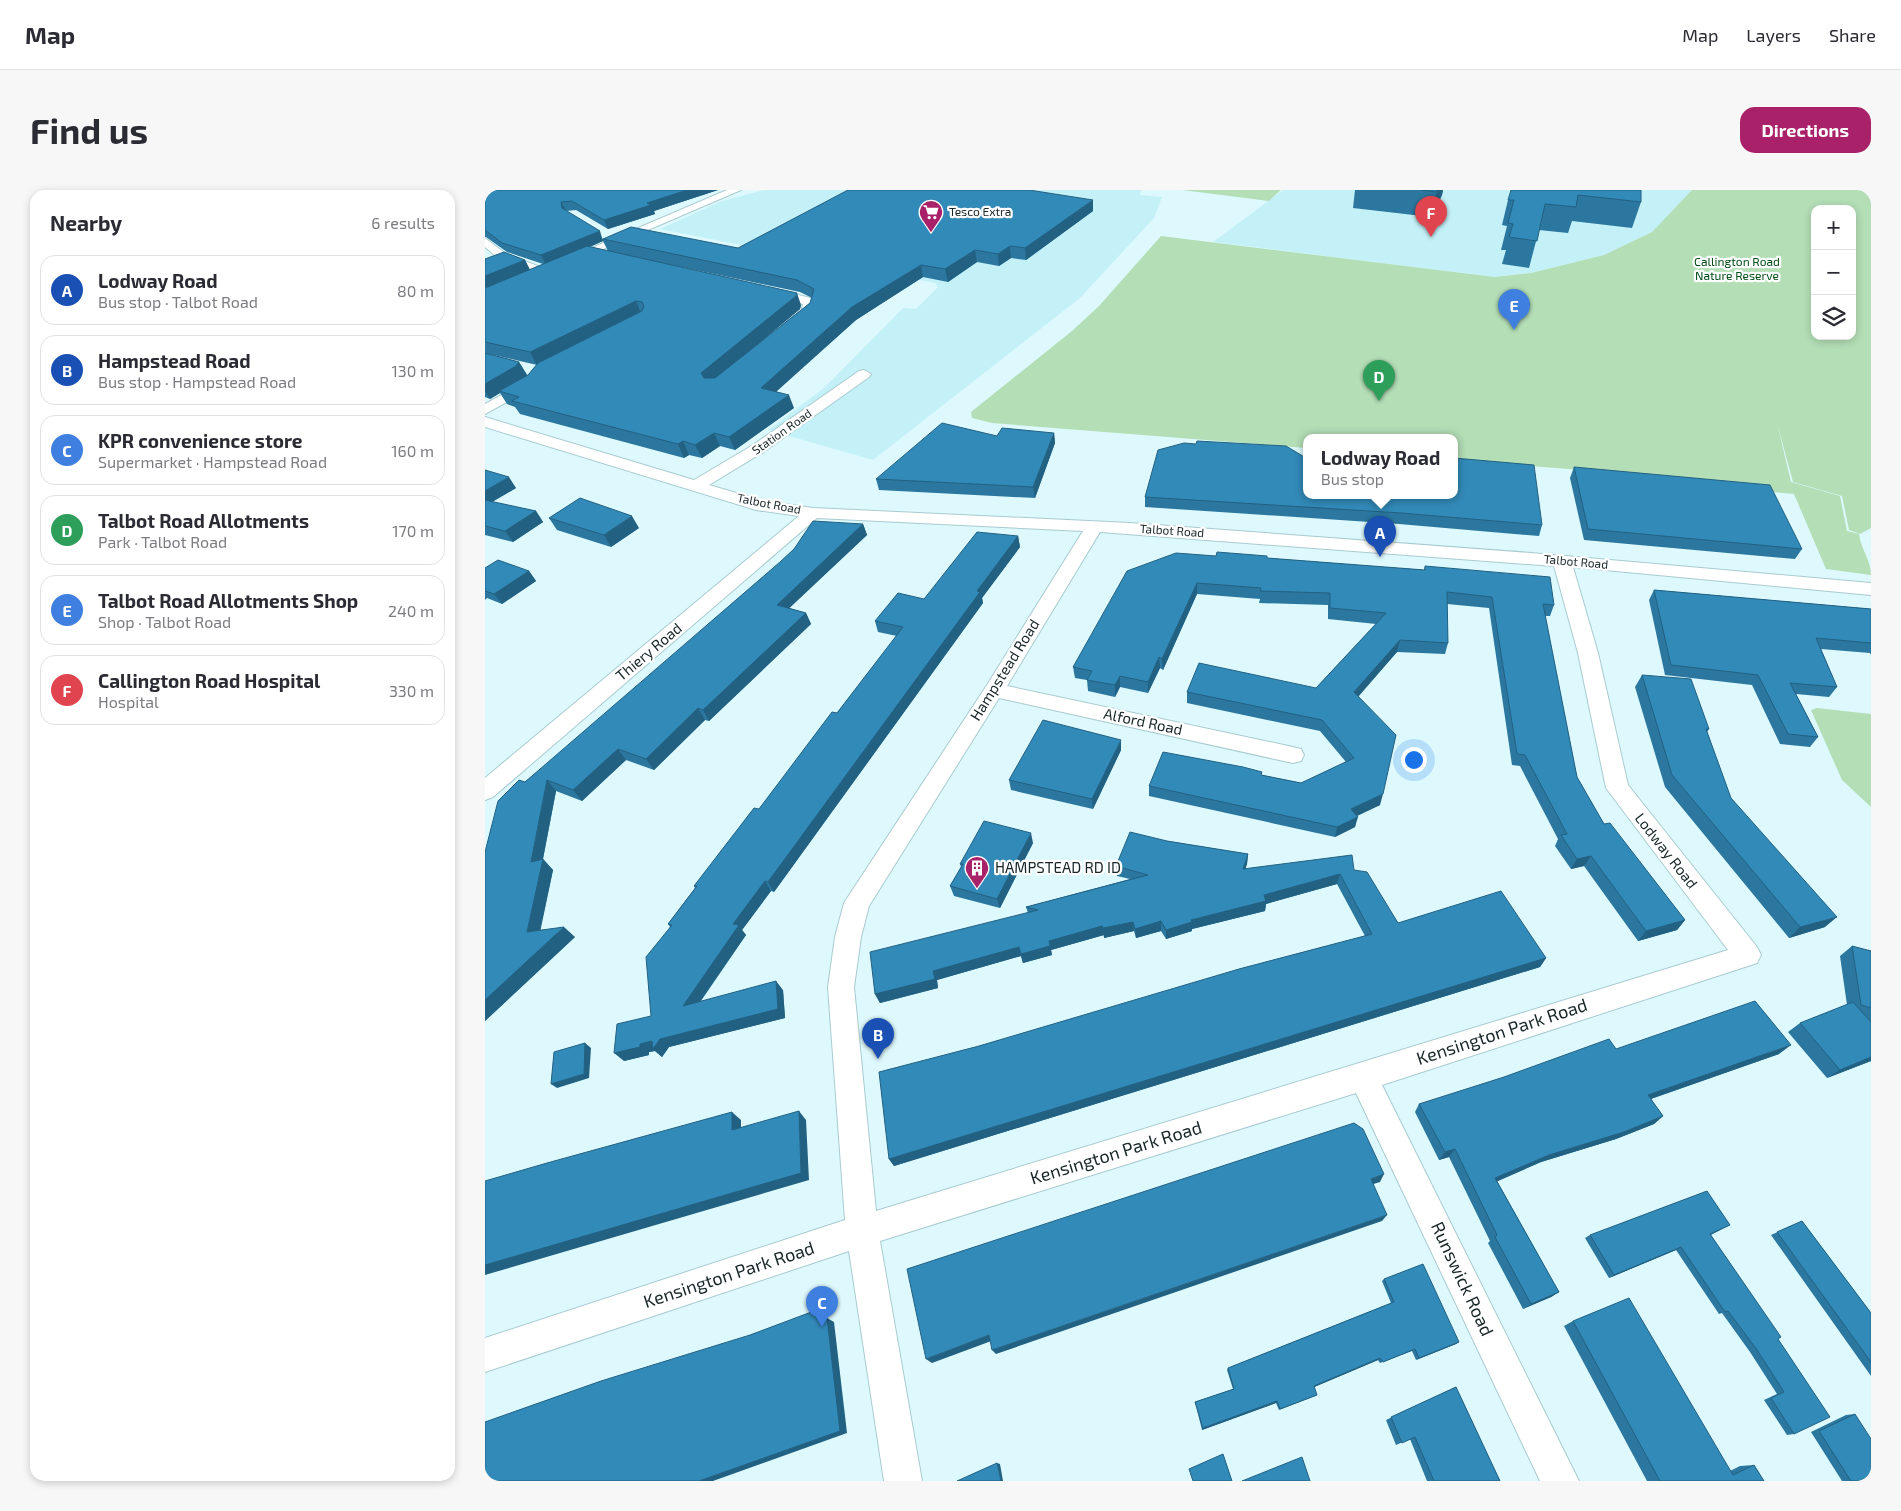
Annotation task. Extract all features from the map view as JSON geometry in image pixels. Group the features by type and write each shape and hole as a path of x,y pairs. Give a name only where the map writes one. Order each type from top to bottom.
{"street":[{"path":"528,278 736,190"},
{"path":"601,232 616,241"},
{"path":"485,241 502,256 545,271"},
{"path":"588,252 607,256"},
{"path":"751,287 810,302 808,311 779,335"},
{"path":"485,410 530,384 535,371"},
{"name":"Station Road","path":"696,486 759,448 864,374"},
{"name":"Talbot Road","path":"485,422 762,506 804,512 1095,526 1871,588"},
{"name":"Thiery Road","path":"485,791 804,512"},
{"name":"Hampstead Road","path":"903,1481 862,1231 841,986 848,937 857,903 994,690 1095,526"},
{"name":"Lodway Road","path":"1562,562 1595,685 1617,788 1748,955"},
{"name":"Alford Road","path":"994,690 1293,755"},
{"name":"Kensington Park Road","path":"485,1355 862,1231 1363,1077 1748,955"},
{"name":"Runswick Road","path":"1363,1077 1421,1190 1493,1347 1560,1481"}],"shaded area":[{"path":"764,190 1141,190 1140,195 1162,197 1154,218 1080,298 873,460 768,430 824,388 903,308 916,309 938,287 935,283 660,229 722,201"},
{"path":"1283,190 1692,190 1652,232 1604,255 1531,273 1495,277 1213,242"}],"green space":[{"path":"1182,190 1281,190 1269,201"},
{"name":"Callington Road Nature Reserve","path":"1692,190 1871,190 1871,528 1860,534 1849,530 1842,496 1793,482 1777,423 1791,482 1840,496 1847,531 1859,534 1871,575 1826,569 1794,494 1773,492 1770,485 1458,460 1458,434 1303,434 1303,448 992,423 972,418 971,412 1072,331 1099,306 1161,236 1495,277 1531,273 1604,255 1652,232"},
{"path":"1817,708 1871,714 1871,807 1842,780 1811,710"}],"building":[{"path":"485,190 687,190 647,203 651,205 604,220 572,201 561,202 562,208 600,231 541,255 502,243 485,230"},
{"path":"848,190 1029,190 1093,200 1025,248 1010,246 998,254 975,250 945,269 921,265 852,307 761,388 789,395 729,437 714,433 695,445 683,441 678,444 512,401 519,397 499,391 528,375 538,363 642,311 644,306 642,302 636,301 530,352 485,342 485,288 587,246 797,293 796,296 701,373 704,378 715,378 810,303 814,289 797,280 603,239 631,227 738,248"},
{"path":"1421,190 1437,190 1436,192"},
{"path":"1511,190 1641,190 1641,202 1578,195 1576,207 1545,204 1537,241 1509,237 1513,224 1508,223 1514,200 1508,200"},
{"path":"504,252 525,260 485,276 485,259"},
{"path":"485,353 519,362 516,366 485,384"},
{"path":"942,423 997,436 1002,428 1054,433 1033,487 876,479"},
{"path":"1197,441 1286,446 1303,456 1303,499 1458,499 1458,458 1534,465 1542,525 1401,513 1145,497 1158,450 1184,443 1196,444"},
{"path":"1574,467 1770,485 1802,549 1588,529"},
{"path":"485,470 509,477 485,491"},
{"path":"580,498 632,516 604,535 549,518"},
{"path":"485,500 536,511 505,531 485,526"},
{"path":"813,521 863,524 777,605 806,613 703,710 698,708 646,759 618,749 573,790 547,780 531,862 543,859 527,932 564,927 485,1000 485,852 498,801 519,780 525,782 780,562 794,549"},
{"path":"977,532 1018,536 977,591 980,592 768,882 765,881 733,924 739,925 683,1006 776,981 778,1009 660,1039 653,1049 652,1041 640,1044 640,1047 614,1053 617,1024 651,1016 646,957 672,925 668,924 697,886 694,886 754,808 759,809 832,712 837,713 903,627 875,621 898,593 924,599"},
{"path":"1217,552 1267,556 1267,558 1425,570 1425,566 1550,577 1554,605 1543,604 1577,777 1604,824 1610,823 1685,920 1646,931 1591,856 1577,859 1561,835 1567,834 1525,755 1517,754 1492,597 1447,592 1448,643 1400,640 1354,692 1396,735 1383,794 1351,809 1358,817 1337,827 1149,786 1163,752 1243,767 1262,772 1261,775 1301,783 1354,758 1322,720 1187,692 1199,663 1316,688 1386,613 1330,608 1330,593 1260,591 1261,588 1197,583 1162,659 1159,657 1148,682 1120,676 1115,685 1087,680 1092,671 1073,667 1127,571 1176,553 1216,556"},
{"path":"498,560 529,571 494,594 485,591 485,568"},
{"path":"1654,590 1871,609 1871,643 1816,638 1837,687 1790,683 1818,737 1788,734 1758,675 1671,665"},
{"path":"1642,675 1691,679 1709,729 1706,729 1731,798 1837,917 1800,927 1672,775"},
{"path":"1043,720 1121,740 1092,799 1009,780"},
{"path":"984,821 1031,833 997,899 950,886"},
{"path":"1130,832 1167,841 1248,854 1243,869 1352,855 1354,870 1367,872 1398,923 1501,891 1546,958 889,1159 879,1072 979,1046 1239,969 1372,934 1340,874 1264,895 1266,901 1191,920 1192,922 1166,930 1161,921 1135,929 1133,922 1103,928 1102,926 1049,941 1050,946 1021,954 1019,947 933,971 935,979 875,994 870,952 1038,910 1026,907 1148,875 1116,866"},
{"path":"1852,946 1871,951 1871,1008 1861,1005"},
{"path":"1755,1001 1791,1045 1648,1095 1663,1116 1624,1132 1549,1155 1495,1178 1559,1292 1531,1304 1495,1237 1497,1235 1455,1149 1445,1152 1419,1104 1504,1077 1609,1039 1616,1049"},
{"path":"1853,1002 1871,1022 1871,1057 1840,1070 1800,1023"},
{"path":"585,1043 584,1074 551,1084 554,1052"},
{"path":"799,1111 801,1173 485,1265 485,1181 732,1112 732,1130"},
{"path":"1354,1123 1363,1129 1384,1174 1371,1179 1387,1215 992,1350 989,1335 926,1359 907,1269"},
{"path":"1707,1191 1730,1225 1710,1234 1781,1337 1778,1339 1830,1417 1794,1434 1771,1398 1784,1392 1757,1350 1728,1311 1725,1312 1681,1247 1614,1275 1590,1235"},
{"path":"1802,1221 1871,1313 1871,1362 1777,1232"},
{"path":"1423,1264 1459,1342 1419,1358 1415,1349 1383,1362 1380,1358 1314,1386 1317,1395 1280,1409 1277,1401 1203,1428 1195,1402 1234,1389 1228,1368 1394,1302 1384,1279"},
{"path":"1629,1298 1733,1475 1754,1465 1764,1481 1660,1481 1573,1321"},
{"path":"814,1311 827,1318 840,1431 699,1481 485,1481 485,1422 601,1381 750,1335"},
{"path":"1456,1387 1500,1481 1434,1481 1415,1437 1402,1443 1391,1417"},
{"path":"1855,1414 1871,1439 1871,1481 1851,1481 1819,1431"},
{"path":"1223,1454 1232,1481 1193,1481 1189,1469"},
{"path":"1302,1457 1310,1481 1242,1481"},
{"path":"997,1463 1001,1481 957,1481"}],"place":[{"name":"Tesco Extra","path":"931,233"},
{"name":"Callington Road Hospital","path":"1431,237"},
{"name":"Talbot Road Allotments Shop","path":"1514,330"},
{"name":"Talbot Road Allotments","path":"1379,401"},
{"name":"Lodway Road","path":"1380,557"},
{"name":"HAMPSTEAD RD ID","path":"977,889"},
{"name":"Hampstead Road","path":"878,1059"},
{"name":"KPR convenience store","path":"822,1327"}]}
